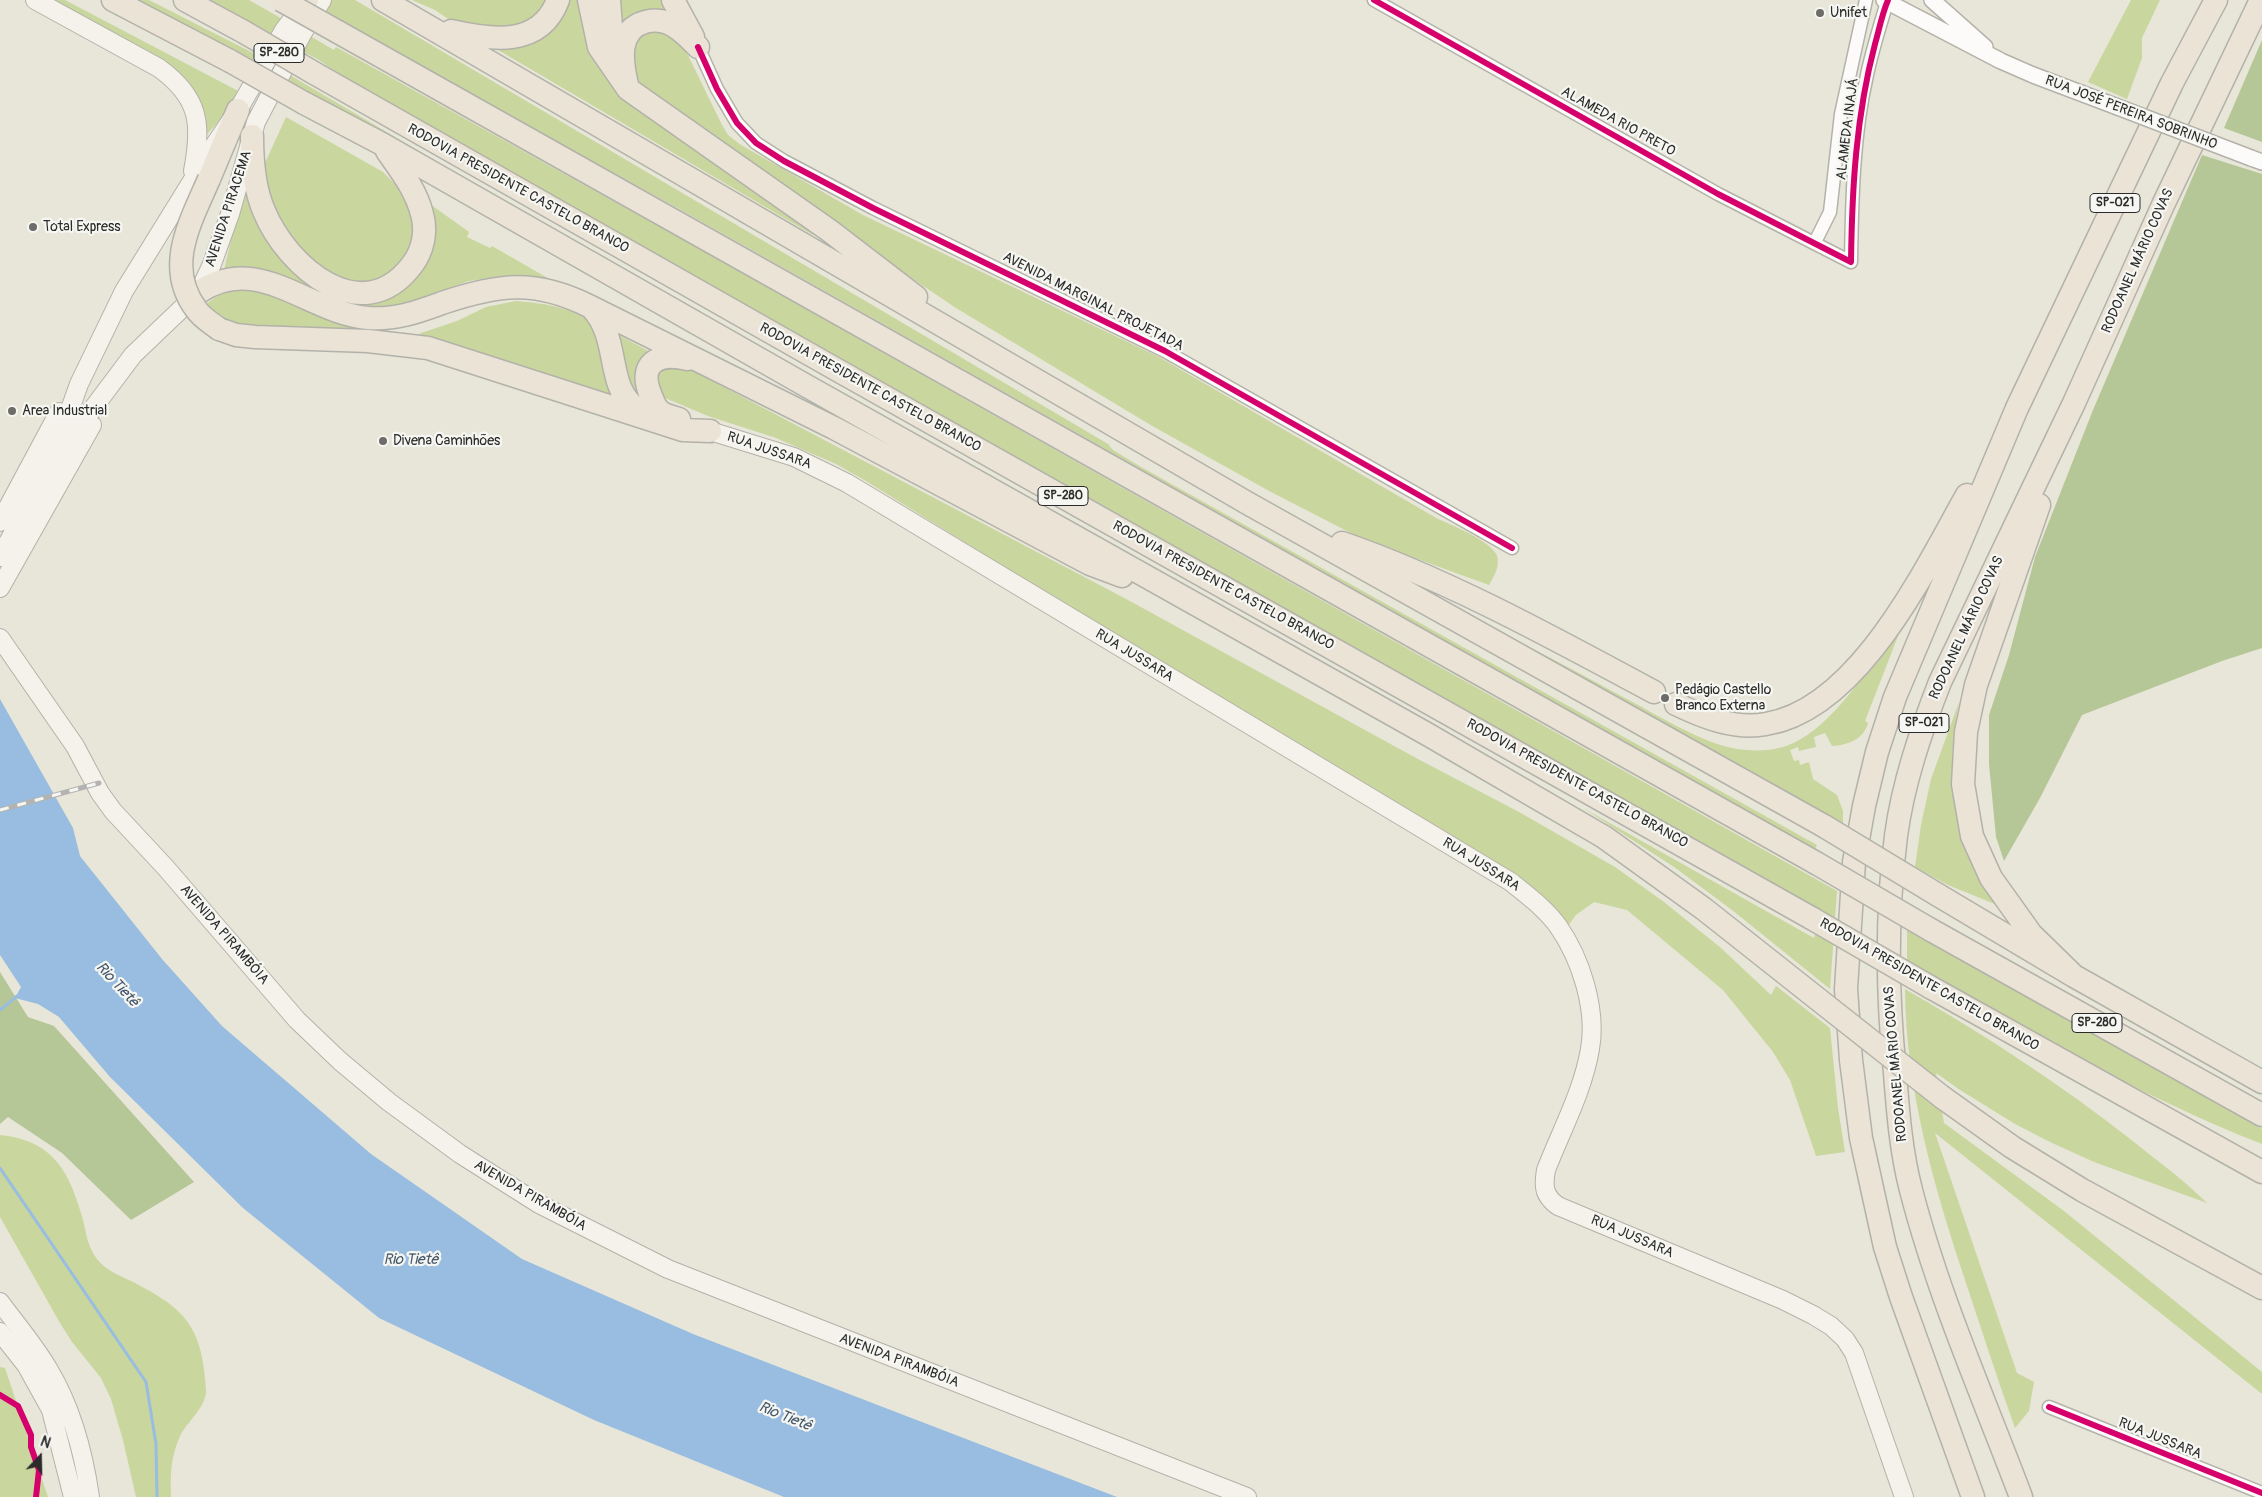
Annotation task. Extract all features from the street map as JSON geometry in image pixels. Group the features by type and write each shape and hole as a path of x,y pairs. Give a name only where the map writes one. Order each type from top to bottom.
{"highway":[{"path":"113,0 382,144 805,385 1428,734 1604,837 1704,908 1942,1097 2012,1147 2082,1190 2262,1288"},
{"name":"RODOVIA PRESIDENTE CASTELO BRANCO","path":"185,0 434,142 506,180 832,367 1813,918 1930,987 2262,1172"},
{"name":"SP-280","path":"281,0 2262,1115"},
{"path":"383,0 996,358 1306,536 1824,826 2074,976 2257,1078"},
{"path":"430,27 478,38 496,40 511,38 527,34 538,27 548,18 558,0"},
{"path":"589,0 599,47 623,82 830,231 996,358"},
{"path":"609,0 610,38 623,82"},
{"path":"673,0 698,47"},
{"name":"SP-021","path":"1973,1497 1901,1297 1885,1247 1861,1138 1851,1060 1846,989 1854,862 1864,806 1877,752 1895,697 2017,408 2172,83 2216,0"},
{"name":"RODOANEL MÁRIO COVAS","path":"2021,1497 1932,1260 1910,1189 1901,1138 1890,1024 1888,928 1896,835 1907,780 1922,727 1940,682 2074,403 2163,205 2261,0"},
{"path":"623,82 622,52 625,40 635,26 649,21 667,22 677,28 698,47"},
{"path":"238,110 200,180 180,260 180,271 188,296 196,310 219,329 236,334 270,339 368,340 428,348 684,430 710,431"},
{"path":"252,136 254,175 263,209 270,223 296,260 329,286 343,291 375,291 389,286 403,276 414,262 422,246 423,216 419,201 409,182 382,144"},
{"path":"434,142 446,156 472,174 772,360 805,385"},
{"path":"199,292 222,280 248,278 279,286 310,301 350,316 389,318 411,314 468,294 491,289 509,287 554,291 590,306 834,428 1090,564 1177,594"},
{"path":"368,340 422,326 499,297 554,291"},
{"path":"590,306 600,317 609,336 620,386 631,404 655,421"},
{"path":"696,360 678,356 658,358 648,368 646,384 660,412 710,431"},
{"path":"2074,403 1976,685 1966,732 1963,784 1972,836 1991,878 2031,934 2074,976"},
{"path":"1676,704 1715,720 1750,726 1765,725 1796,716 1825,697 1871,652 1896,618 2017,408"},
{"path":"1306,536 1336,541 1421,575 1527,625 1654,692"}],"main road":[{"path":"0,558 50,467 79,384 124,291 200,180 198,126 191,100 176,81 159,68 35,0"},
{"path":"238,110 284,30 306,0"},
{"name":"AVENIDA PIRACEMA","path":"50,467 133,355 199,292 212,264 230,214 252,136 263,107 322,0"},
{"path":"0,522 70,391 79,384"},
{"name":"AVENIDA PIRACEMA","path":"0,588 87,434 106,392"},
{"name":"RUA JUSSARA","path":"710,431 794,457 847,483 1512,882 1539,904 1558,926 1579,966 1589,1007 1591,1027 1590,1048 1586,1067 1546,1170 1543,1186 1546,1195 1558,1206 1784,1300 1831,1326 1845,1339 1854,1353 1904,1497"},
{"name":"AVENIDA PIRAMBÓIA","path":"0,638 75,746 100,793 113,811 166,868 297,1020 340,1061 389,1102 460,1154 539,1204 668,1269 1247,1497"},
{"path":"0,1302 40,1356 58,1389 75,1433 90,1497"},
{"path":"0,1332 26,1365 51,1410 73,1497"}],"street":[{"name":"ALAMEDA RIO PRETO","path":"1374,0 1718,194 1851,262"},
{"name":"ALAMEDA INAJÁ","path":"1815,242 1830,212 1841,114 1866,0"},
{"name":"ALAMEDA INAJÁ","path":"1851,262 1852,202 1860,112 1867,75 1886,0"},
{"name":"RUA JOSÉ PEREIRA SOBRINHO","path":"1886,0 2001,61 2256,160"},
{"name":"RUA JOSÉ PEREIRA SOBRINHO","path":"1932,0 2001,61"},
{"name":"AVENIDA MARGINAL PROJETADA","path":"698,47 716,89 737,123 756,142 784,161 873,208 1166,352 1512,548"},
{"name":"RUA JUSSARA","path":"2049,1407 2262,1494"}],"green space":[{"path":"41,0 65,0 242,93 234,105 207,134 201,104 190,86"},
{"path":"134,0 149,0 263,58 257,69"},
{"path":"205,0 249,0 284,20 274,38"},
{"path":"330,0 355,0 1108,444 1113,450 1141,467 1817,845 1815,849 672,205 323,12"},
{"path":"412,0 550,0 524,30 457,25 435,10"},
{"path":"562,0 578,0 584,27 593,53 605,77 623,99 815,234 813,235 493,47"},
{"path":"612,0 665,0 671,9 620,34"},
{"path":"2131,0 2160,0 2142,38 2142,58 2127,99 2088,82"},
{"path":"664,27 685,49 722,125 728,135 741,145 863,215 1159,357 1438,519 1480,540 1494,551 1498,560 1495,575 1489,585 1409,556 1382,549 1271,492 1154,427 956,308 652,103 636,82 629,44 633,34"},
{"path":"310,36 334,50 336,47 685,241 1837,891 1830,989 1732,910 1674,867 1583,808 1814,938 1821,913 351,83 319,60 302,51"},
{"path":"2262,40 2262,142 2224,128"},
{"path":"288,74 436,161 567,242 283,83"},
{"path":"286,117 383,172 398,187 410,207 415,226 412,243 405,258 394,270 379,280 363,284 324,275 289,241 260,174"},
{"path":"2202,155 2262,174 2262,648 2222,661 2082,715 2040,798 2004,861 1996,837 1989,764 1989,715 2009,655 2035,557 2093,410"},
{"path":"245,180 303,274 391,290 430,204 469,232 467,237 490,248 492,246 565,288 527,277 489,278 469,281 394,307 370,309 224,270"},
{"path":"250,286 408,325 384,331 361,333 242,330 202,308 224,292"},
{"path":"516,301 538,303 564,309 587,319 601,336 617,399 417,336 457,321 486,307"},
{"path":"615,333 652,353 636,384 641,399 634,398"},
{"path":"680,366 699,374 1128,600 1416,758 1519,812 1615,867 1664,902 1721,948 1771,995 1776,986 1830,1028 1838,1108 1845,1152 1816,1156 1790,1080 1773,1052 1723,990 1627,910 1594,902 1576,915 1565,930 1544,902 866,481 836,464 776,438 708,416 665,398 659,393 655,371"},
{"path":"1905,618 1865,721 1868,723 1863,733 1849,743 1832,746 1825,733 1814,737 1816,747 1799,751 1798,747 1790,750 1794,761 1799,760 1800,765 1809,762 1813,779 1837,795 1843,811 1843,827 1485,625 1709,741 1737,749 1761,750 1792,744 1814,730 1829,717 1857,685"},
{"path":"1959,702 1952,756 1955,808 1961,833 1970,857 1997,905 1948,885 1915,867 1921,825 1931,779"},
{"path":"1907,930 2262,1129 2262,1144 2170,1104 2081,1059 1907,961"},
{"path":"0,972 28,1017 54,1026 194,1182 131,1220 62,1153 8,1117 0,1124"},
{"path":"1905,989 1964,1024 2051,1081 2107,1121 2172,1172 2207,1203 2094,1162 2050,1142 2015,1124 1936,1073 1944,1123 2064,1211 2262,1372 2262,1394 1935,1133 2017,1373 2034,1382 2029,1411 2015,1428 1953,1242 1932,1171 1923,1135 1910,1063"},
{"path":"0,1135 19,1138 34,1144 47,1152 57,1162 72,1188 89,1245 97,1259 112,1272 150,1291 178,1311 188,1322 195,1335 204,1367 206,1395 201,1407 181,1434 175,1449 172,1465 171,1497 136,1497 111,1399 101,1378 72,1342 60,1323 0,1217"},
{"path":"0,1367 5,1368 48,1497 0,1497"}],"water":[{"name":"Rio Tietê","path":"0,699 73,828 80,856 162,959 222,1026 371,1154 522,1259 693,1334 1117,1497 784,1497 594,1420 379,1318 243,1208 110,1077 59,1017 38,1004 15,998 21,987 0,955"}],"waterway":[{"path":"0,1010 17,996"},
{"path":"0,1168 146,1382 156,1444 157,1497"}],"railway":[{"path":"0,810 99,783"}],"cycle path":[{"path":"1374,0 1718,194 1851,262 1852,207 1859,125 1869,71 1888,0"},
{"path":"698,47 717,89 737,123 756,143 784,161 873,208 1165,351 1512,548"},
{"path":"0,1395 18,1406 31,1435 31,1447 39,1470 36,1497"},
{"path":"2049,1407 2262,1493"}],"place":[{"name":"Unifet","path":"1820,13"},
{"name":"Total Express","path":"33,227"},
{"name":"Area Industrial","path":"12,411"},
{"name":"Divena Caminhões","path":"383,441"},
{"name":"Pedágio Castello Branco Externa","path":"1665,698"}]}
